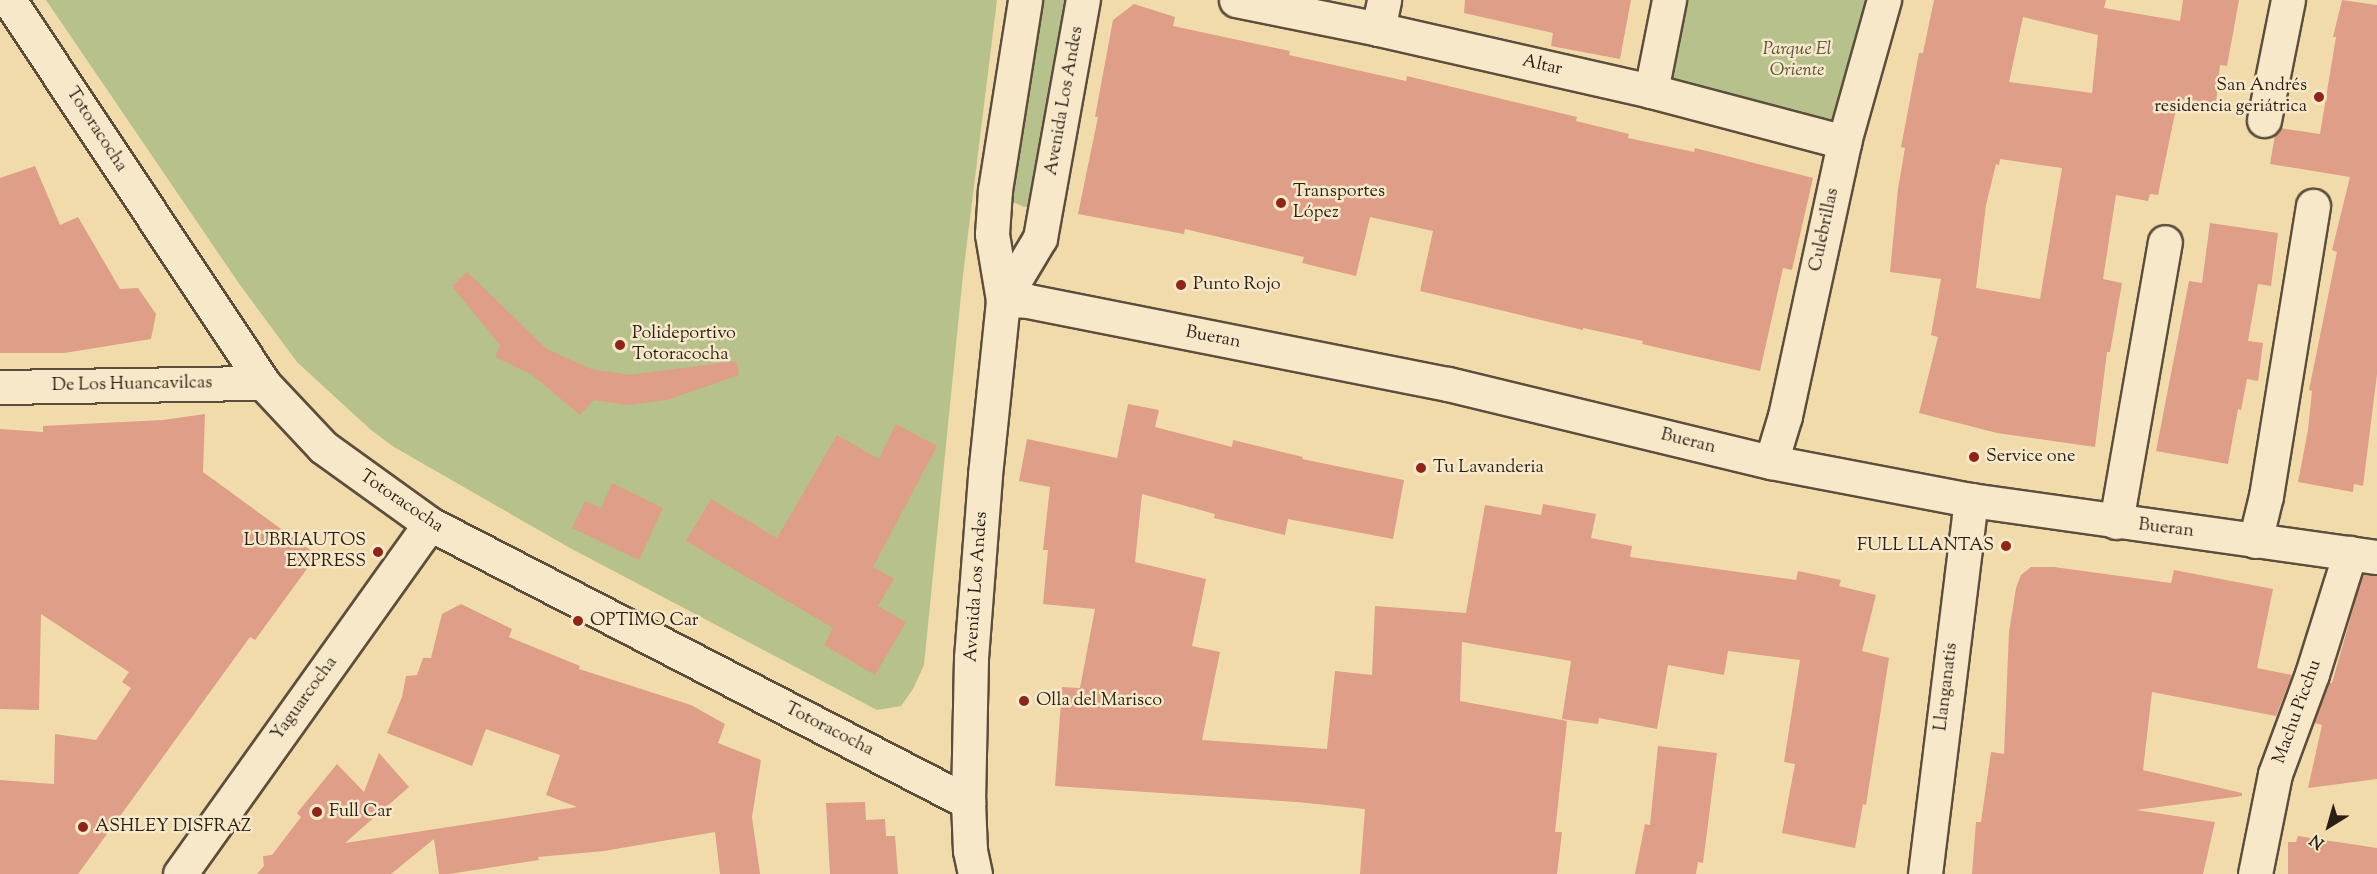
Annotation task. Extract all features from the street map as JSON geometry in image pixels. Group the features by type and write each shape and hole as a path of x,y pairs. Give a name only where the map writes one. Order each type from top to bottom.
{"street":[{"name":"Avenida Los Andes","path":"975,874 970,851 968,802 974,608 1003,300 992,234 995,190 1025,0"},
{"name":"Avenida Los Andes","path":"1003,300 1040,238 1083,0"},
{"name":"Altar","path":"1236,0 1380,14 1651,91 1844,142"},
{"path":"1651,91 1669,0"},
{"name":"Culebrillas","path":"1771,462 1785,416 1844,142 1884,0"},
{"path":"2264,120 2288,0"},
{"name":"Totoracocha","path":"9,8 263,383 323,447 430,524 968,802"},
{"path":"2255,541 2266,496 2313,206"},
{"path":"2116,522 2165,242"},
{"name":"Bueran","path":"1003,300 1028,301 1448,384 1771,462 1971,500 2363,555"},
{"name":"De Los Huancavilcas","path":"0,387 263,383"},
{"name":"Llanganatis","path":"1925,874 1971,500"},
{"name":"Yaguarcocha","path":"180,874 430,524"},
{"name":"Machu Picchu","path":"2255,874 2276,774 2312,674 2363,555"}],"green space":[{"name":"Polideportivo Totoracocha","path":"46,0 997,0 963,275 924,665 913,689 901,706 877,710 570,548 394,447 371,430 297,362 240,285"},
{"path":"1036,0 1075,0 1032,206 1024,207 1009,200"},
{"name":"Parque El Oriente","path":"1675,0 1875,0 1838,127 1679,94 1659,75"}],"building":[{"path":"1465,0 1631,0 1620,59 1551,46 1553,33 1464,13"},
{"path":"1934,0 2106,0 2104,8 2180,21 2183,0 2239,0 2227,66 2220,65 2216,103 2178,99 2158,195 2150,194 2148,201 2116,195 2103,279 2122,283 2110,352 2107,352 2095,447 1997,433 1919,413 1938,337 1931,335 1941,279 1890,272 1898,189 1905,148 1901,147 1919,53 1923,53","holes":["2023,17 2098,35 2092,93 2009,82","2000,159 2062,168 2040,299 1976,288 1986,205 1996,164 1999,165"]},
{"path":"2342,0 2377,5 2377,374 2363,486 2354,484 2353,492 2298,482 2308,430 2312,391 2309,390 2337,252 2332,250 2350,177 2270,164 2275,135 2280,128 2320,134 2336,37 2333,37"},
{"path":"1134,4 1175,17 1173,26 1290,51 1289,55 1406,81 1407,76 1577,117 1576,121 1629,134 1628,138 1694,152 1695,148 1813,178 1792,270 1783,268 1760,371 1642,344 1643,341 1583,328 1583,330 1420,291 1433,231 1370,217 1356,276 1302,263 1304,257 1185,229 1184,234 1078,214 1098,117 1095,117 1113,20"},
{"path":"35,166 60,225 78,217 120,289 138,288 156,314 151,339 64,353 0,353 0,178"},
{"path":"2210,223 2278,233 2271,286 2258,284 2248,341 2263,343 2258,381 2247,379 2241,410 2238,409 2228,464 2156,451 2189,281 2202,283"},
{"path":"467,272 547,349 591,369 629,375 736,361 739,375 667,400 628,405 594,400 580,415 531,374 495,357 500,345 452,286"},
{"path":"1128,404 1159,410 1155,427 1232,447 1233,440 1303,457 1302,459 1404,480 1393,539 1288,519 1285,535 1214,518 1215,514 1142,494 1135,562 1206,579 1192,646 1220,652 1202,740 1327,749 1335,671 1372,675 1375,606 1466,613 1485,505 1541,515 1543,504 1596,514 1591,538 1632,546 1630,557 1796,580 1798,571 1841,580 1839,586 1876,595 1862,651 1889,658 1866,805 1863,804 1855,848 1782,833 1795,764 1784,762 1800,660 1728,651 1724,675 1668,665 1657,729 1599,718 1598,724 1562,719 1571,661 1462,642 1460,701 1567,721 1555,832 1562,832 1557,874 1360,874 1365,809 1297,802 1055,786 1062,687 1080,688 1095,609 1043,604 1048,550 1043,550 1050,487 1019,481 1027,439 1117,458"},
{"path":"205,414 203,472 317,555 255,640 250,637 78,874 0,874 0,780 54,784 55,734 96,740 131,688 122,682 129,672 41,614 39,710 0,709 0,429 43,432 43,426 163,420"},
{"path":"896,424 937,446 873,567 894,579 878,606 906,622 875,675 824,645 833,628 686,541 711,499 777,538 837,435 879,459"},
{"path":"612,483 663,508 639,560 572,528 585,501 601,508"},
{"path":"2031,567 2054,567 2171,583 2174,570 2273,589 2257,668 2292,675 2276,716 2152,692 2143,770 2242,793 2242,796 2136,810 2215,822 2203,874 1972,874 1976,822 1981,822 1991,752 2004,754 2009,632 2016,588 2021,575"},
{"path":"2363,574 2377,575 2377,779 2308,788 2322,725 2314,723 2329,683 2332,683"},
{"path":"461,604 512,629 509,637 580,666 579,669 691,705 725,724 718,743 761,760 752,817 760,874 720,874 715,832 604,851 538,857 539,860 449,874 439,874 434,839 391,874 257,874 264,866 263,856 272,855 301,817 297,813 337,764 364,792 379,753 409,787 345,843 577,807 546,795 560,755 486,729 472,766 387,733 402,697 406,676 417,675 423,658 431,658 442,614"},
{"path":"1658,746 1717,753 1703,863 1698,862 1696,874 1635,874 1645,824 1650,825"},
{"path":"865,802 866,820 885,819 886,836 895,836 898,874 830,874 826,803"},
{"path":"2298,836 2377,848 2377,874 2288,874 2288,842 2296,842"}],"place":[{"name":"San Andrés residencia geriátrica","path":"2319,97"},
{"name":"Transportes López","path":"1281,203"},
{"name":"Punto Rojo","path":"1181,285"},
{"name":"Polideportivo Totoracocha","path":"620,345"},
{"name":"Service one","path":"1974,457"},
{"name":"Tu Lavanderia","path":"1421,468"},
{"name":"FULL LLANTAS","path":"2006,546"},
{"name":"LUBRIAUTOS EXPRESS","path":"378,552"},
{"name":"OPTIMO Car","path":"578,621"},
{"name":"Olla del Marisco","path":"1024,701"},
{"name":"Full Car","path":"317,812"},
{"name":"ASHLEY DISFRAZ","path":"83,827"}]}
